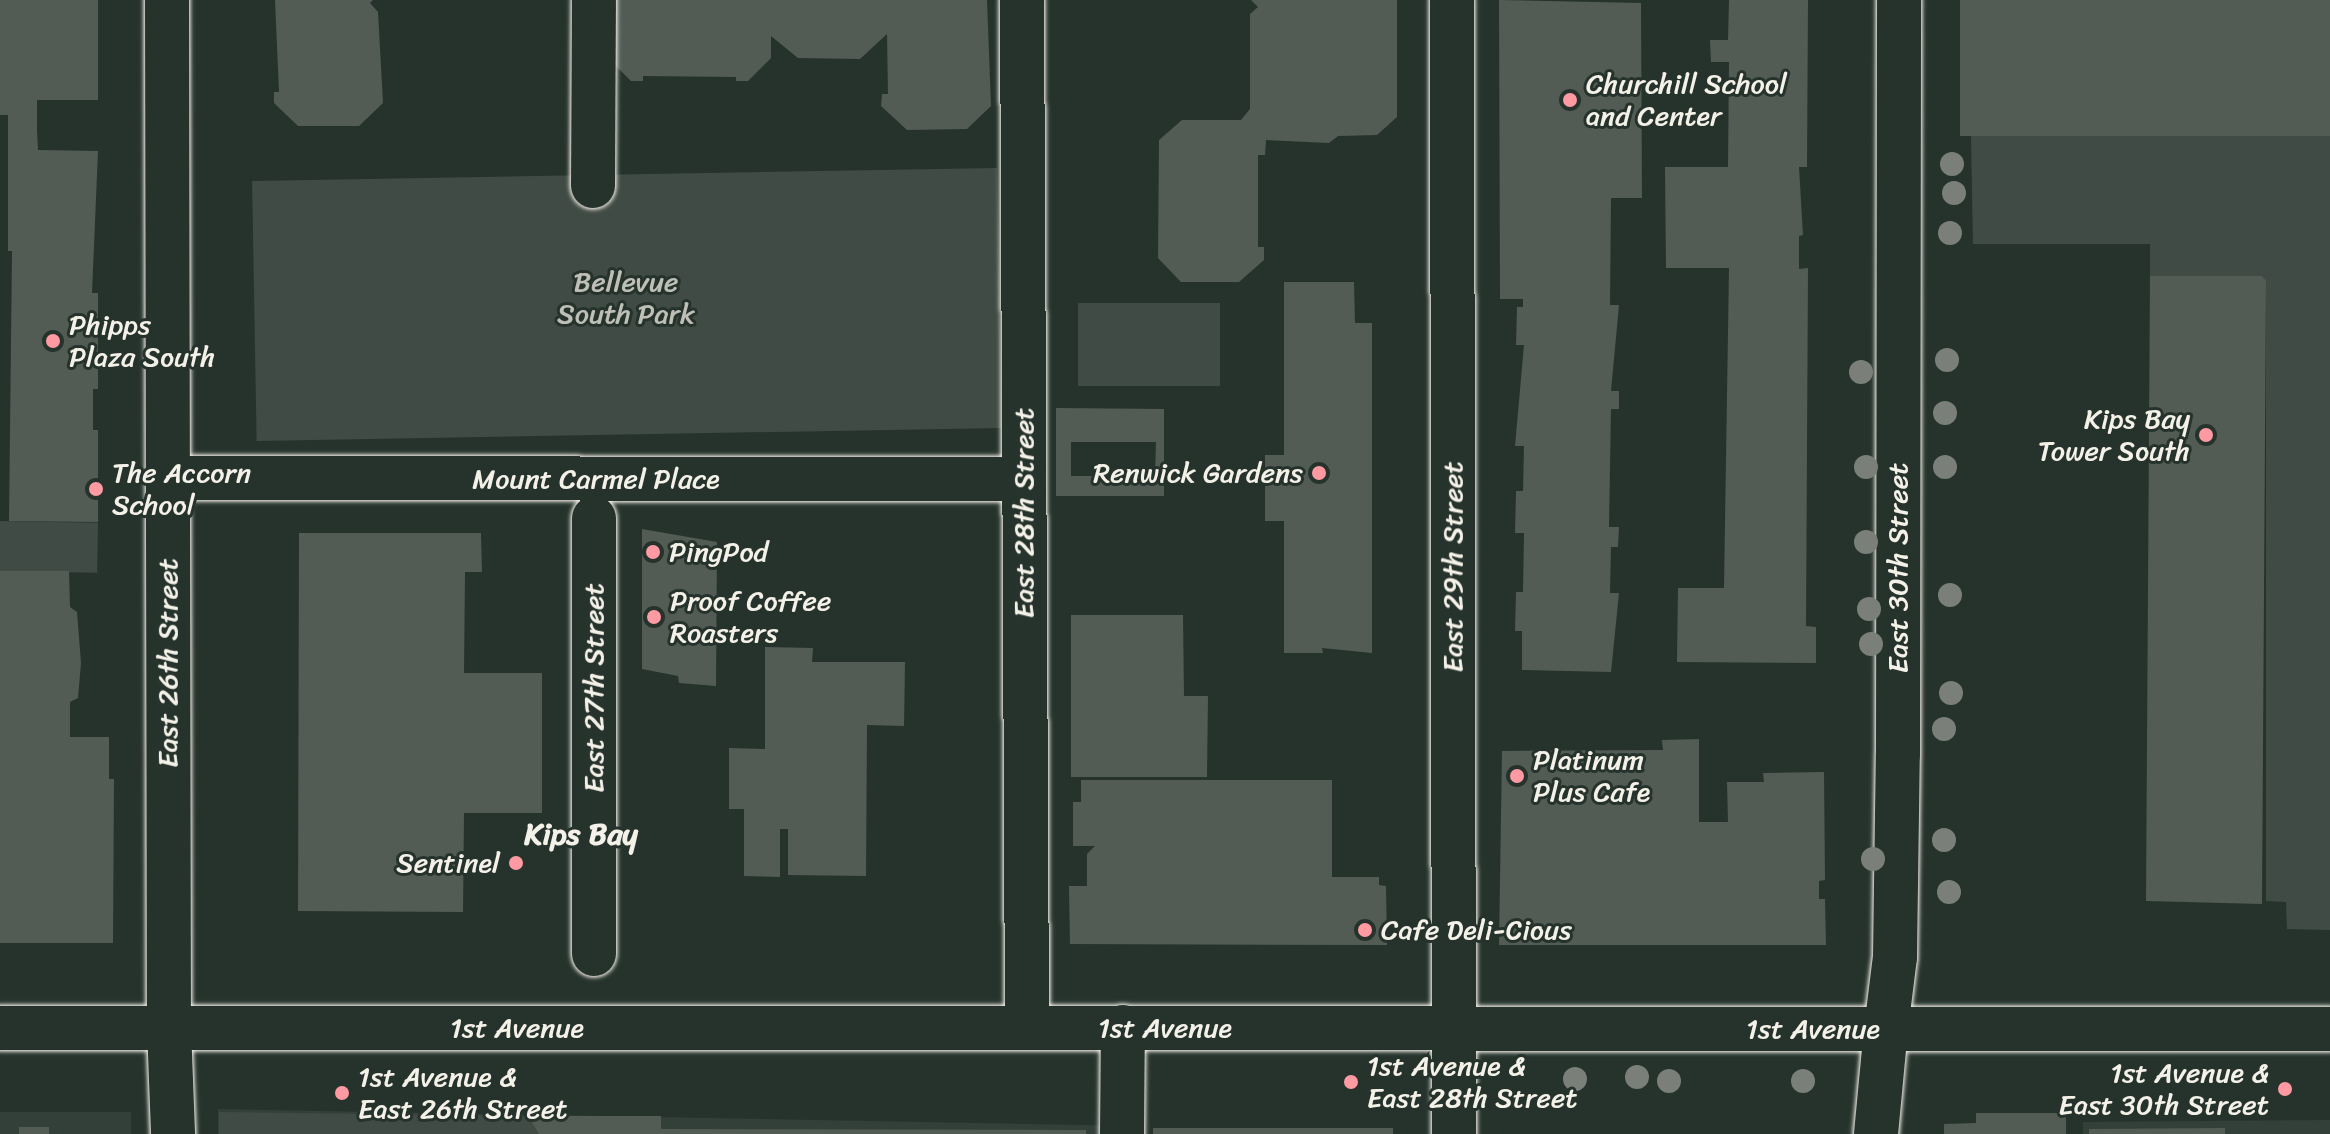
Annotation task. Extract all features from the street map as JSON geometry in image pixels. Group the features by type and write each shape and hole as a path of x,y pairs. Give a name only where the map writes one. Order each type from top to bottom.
{"street":[{"name":"East 26th Street","path":"167,0 169,1028 173,1134"},
{"path":"593,186 594,0"},
{"name":"East 28th Street","path":"1022,0 1027,1027"},
{"name":"East 29th Street","path":"1452,0 1451,1030 1454,1134"},
{"name":"East 30th Street","path":"1876,1134 1895,957 1899,0"},
{"name":"Mount Carmel Place","path":"168,478 1024,479"},
{"name":"East 27th Street","path":"594,518 594,954"},
{"path":"1122,1134 1123,1027"},
{"name":"1st Avenue","path":"0,1028 2330,1029"}],"shaded area":[{"path":"218,1109 1138,1126 1138,1134 218,1134"},
{"path":"0,1112 131,1112 131,1134 0,1134"},
{"path":"2330,1120 2330,1134 2083,1134 2083,1122"}],"green space":[{"path":"1971,136 2330,136 2330,930 2287,929 2286,902 2266,901 2266,280 2262,276 2150,276 2150,244 1973,244"},
{"name":"Bellevue South Park","path":"997,168 1002,428 257,441 252,181"},
{"path":"1078,303 1220,303 1220,386 1078,386"},
{"path":"0,521 98,523 97,573 0,571"},
{"path":"219,1112 528,1116 539,1134 219,1134"}],"building":[{"name":"Phipps Plaza South","path":"0,0 98,0 98,100 37,100 37,131 38,150 98,151 92,293 98,293 98,389 93,389 93,430 98,430 98,522 9,521 12,251 8,251 8,115 0,115"},
{"path":"275,0 373,0 370,3 378,12 383,103 359,126 298,126 274,103 274,92 279,92"},
{"path":"608,0 987,0 991,106 967,129 907,130 881,106 882,94 888,94 887,34 860,59 798,58 771,36 771,58 748,81 736,81 736,77 643,76 643,81 631,81 608,58"},
{"path":"1251,0 1397,0 1397,117 1377,135 1338,136 1329,143 1266,140 1265,155 1258,155 1258,247 1264,247 1264,260 1239,282 1181,282 1158,258 1159,140 1182,120 1241,120 1250,109 1250,14 1258,7"},
{"path":"1499,0 1641,3 1642,198 1611,198 1610,305 1619,305 1611,391 1619,391 1619,409 1611,409 1609,527 1619,527 1618,547 1611,547 1610,593 1619,593 1611,672 1522,670 1522,631 1515,631 1516,592 1523,592 1524,533 1515,533 1516,491 1523,491 1524,446 1515,446 1524,345 1516,345 1517,307 1523,307 1523,299 1500,299"},
{"path":"1729,0 1808,0 1807,167 1799,167 1803,235 1799,236 1799,269 1808,268 1806,626 1816,627 1816,663 1677,662 1678,588 1724,588 1729,268 1666,268 1665,167 1728,167 1729,62 1711,62 1710,40 1728,40"},
{"path":"1960,0 2330,0 2330,136 1960,136"},
{"name":"Kips Bay Tower South","path":"2150,276 2262,276 2266,280 2262,904 2146,901"},
{"name":"Renwick Gardens","path":"1284,282 1354,282 1355,323 1372,323 1372,653 1322,648 1323,653 1284,653 1284,521 1265,521 1265,455 1284,455"},
{"path":"1056,408 1164,409 1164,496 1056,496","holes":["1071,442 1156,442 1155,476 1071,476"]},
{"path":"642,529 717,542 716,686 679,683 678,676 642,669"},
{"path":"299,533 481,533 482,572 465,572 464,673 542,673 542,813 464,813 463,912 298,911"},
{"path":"0,571 69,571 70,607 77,612 81,663 78,698 70,702 70,737 109,737 109,779 114,779 113,943 0,943"},
{"path":"1071,615 1183,615 1184,696 1208,696 1207,777 1071,777"},
{"path":"765,647 813,648 812,662 905,662 904,726 867,725 866,876 788,875 788,829 780,829 780,877 744,876 744,809 729,809 729,748 765,749"},
{"path":"1699,739 1699,822 1728,822 1727,782 1764,782 1763,773 1824,772 1825,880 1819,881 1819,899 1825,899 1826,945 1499,945 1502,751 1663,750 1662,740"},
{"path":"1081,780 1332,780 1332,877 1379,877 1379,885 1386,886 1387,945 1070,944 1069,886 1087,886 1087,854 1095,846 1073,846 1073,802 1081,802"},
{"path":"1976,1113 2066,1113 2066,1134 1944,1134 1944,1124 1976,1123"},
{"path":"528,1116 661,1116 661,1129 1086,1130 1086,1134 539,1134"},
{"path":"19,1127 49,1127 49,1134 19,1134"},
{"path":"1153,1128 1393,1128 1393,1134 1153,1134"},
{"path":"2225,1128 2225,1134 2089,1134 2089,1129"}],"place":[{"name":"Churchill School and Center","path":"1570,100"},
{"name":"Phipps Plaza South","path":"53,341"},
{"name":"Kips Bay Tower South","path":"2206,435"},
{"name":"Renwick Gardens","path":"1319,473"},
{"name":"The Accorn School","path":"96,489"},
{"name":"PingPod","path":"653,552"},
{"name":"Proof Coffee Roasters","path":"654,617"},
{"name":"Platinum Plus Cafe","path":"1517,776"},
{"name":"Sentinel","path":"516,863"},
{"name":"Cafe Deli-Cious","path":"1365,930"},
{"name":"1st Avenue & East 28th Street","path":"1351,1082"},
{"name":"1st Avenue & East 30th Street","path":"2285,1089"},
{"name":"1st Avenue & East 26th Street","path":"342,1093"}],"district":[{"name":"Kips Bay","path":"581,834"}]}
